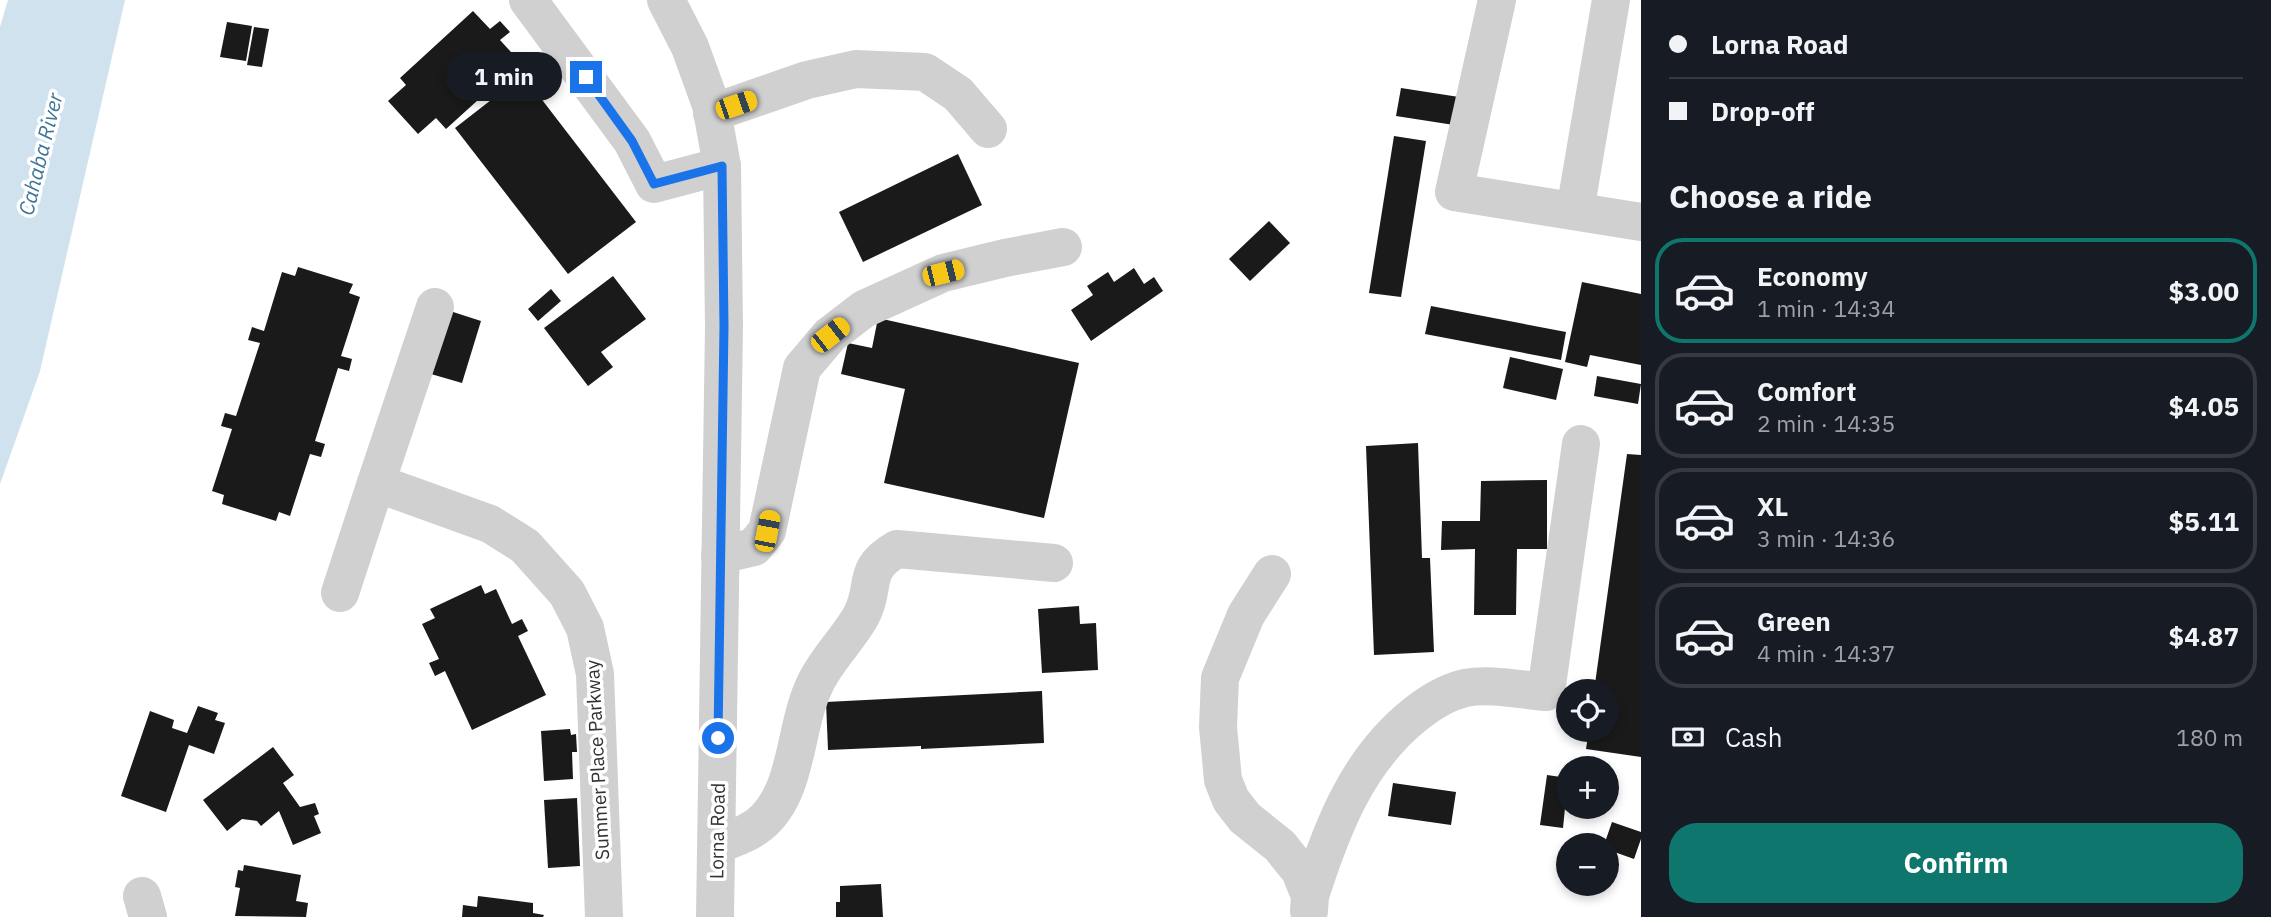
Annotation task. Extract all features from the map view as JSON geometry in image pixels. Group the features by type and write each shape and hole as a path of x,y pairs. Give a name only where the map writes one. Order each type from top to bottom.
{"street":[{"path":"528,0 632,141 654,184 722,166"},
{"name":"Lorna Road","path":"666,0 690,47 712,113 722,166 724,326 715,917"},
{"path":"1497,0 1454,192 1641,222"},
{"path":"1575,211 1611,0"},
{"path":"712,113 807,80 856,69 925,72 958,94 988,129"},
{"path":"720,555 754,547 767,531 802,368 830,335 864,309 943,273 1063,247"},
{"path":"340,593 391,488 435,307"},
{"path":"1310,907 1326,846 1343,807 1366,768 1405,722 1445,695 1466,688 1496,687 1546,692 1581,444"},
{"name":"Summer Place Parkway","path":"391,488 490,524 525,546 567,593 585,628 595,674 604,917"},
{"path":"717,845 759,825 779,802 786,786 804,713 816,682 863,614 871,579 881,558 897,548 1054,564"},
{"path":"1272,574 1245,615 1220,678 1218,727 1223,780 1231,800 1245,818 1280,846 1300,871 1310,907"}],"water":[{"name":"Cahaba River","path":"8,0 125,0 40,371 0,484 0,27"}],"building":[{"path":"473,11 490,29 500,21 510,32 500,40 520,62 446,129 436,118 418,134 388,101 406,85 400,78"},
{"path":"227,22 252,26 246,61 220,57"},
{"path":"254,27 269,29 262,67 247,65"},
{"path":"523,75 636,222 568,274 455,128"},
{"path":"1401,88 1459,97 1454,125 1396,116"},
{"path":"1394,136 1426,141 1401,297 1369,293"},
{"path":"958,154 982,205 863,262 839,212"},
{"path":"1269,221 1290,243 1250,281 1229,259"},
{"path":"298,267 353,284 349,293 360,297 341,356 352,359 349,371 338,368 315,441 325,444 321,457 310,454 290,516 279,512 276,521 222,504 224,495 212,491 232,429 221,426 225,413 236,416 260,343 248,340 252,327 264,331 282,272 295,276"},
{"path":"1134,268 1144,284 1154,277 1163,291 1091,341 1071,310 1093,295 1087,286 1108,272 1114,282"},
{"path":"613,276 646,319 601,352 613,367 588,386 544,328"},
{"path":"1582,282 1641,294 1641,365 1590,355 1587,367 1565,362"},
{"path":"551,289 561,301 538,321 528,309"},
{"path":"1431,306 1566,332 1561,360 1425,334"},
{"path":"450,311 481,321 462,383 431,374"},
{"path":"878,318 1079,363 1044,518 884,483 905,389 841,374 848,343 872,348"},
{"path":"1510,357 1563,369 1556,400 1503,388"},
{"path":"1597,376 1641,384 1638,404 1594,396"},
{"path":"1418,443 1422,558 1430,558 1434,652 1374,655 1366,446"},
{"path":"1627,454 1641,455 1641,757 1586,749 1587,742 1619,742 1619,679 1596,679"},
{"path":"1547,480 1547,549 1517,549 1516,615 1474,615 1475,549 1441,550 1442,521 1480,521 1481,481"},
{"path":"481,585 485,594 496,589 512,624 522,619 528,631 518,636 546,695 472,730 445,671 435,676 429,663 439,659 422,624 435,618 430,609"},
{"path":"1079,606 1080,624 1096,623 1098,670 1042,673 1038,609"},
{"path":"1042,691 1044,743 828,750 826,702"},
{"path":"198,706 218,713 215,720 225,723 214,754 189,745 166,812 121,796 150,711 174,720 172,728 187,733"},
{"path":"570,729 571,735 576,734 577,752 572,752 573,779 544,781 541,731"},
{"path":"273,747 294,775 283,783 300,807 315,803 319,814 314,816 321,833 293,845 279,811 261,826 257,821 242,819 227,831 203,800"},
{"path":"1547,775 1556,776 1556,819 1564,819 1563,828 1540,825"},
{"path":"1393,783 1456,792 1451,825 1388,816"},
{"path":"577,798 580,866 548,868 544,800"},
{"path":"1612,822 1641,832 1634,859 1619,854 1619,833 1608,833"},
{"path":"244,865 301,875 296,901 308,903 306,917 235,916 240,888 235,887 238,870 243,871"},
{"path":"881,884 883,917 836,917 840,886"},
{"path":"478,896 533,903 533,913 544,915 462,917 463,905 477,907"}],"route":[{"path":"586,77 632,141 654,184 722,166 724,326 718,738"}]}
